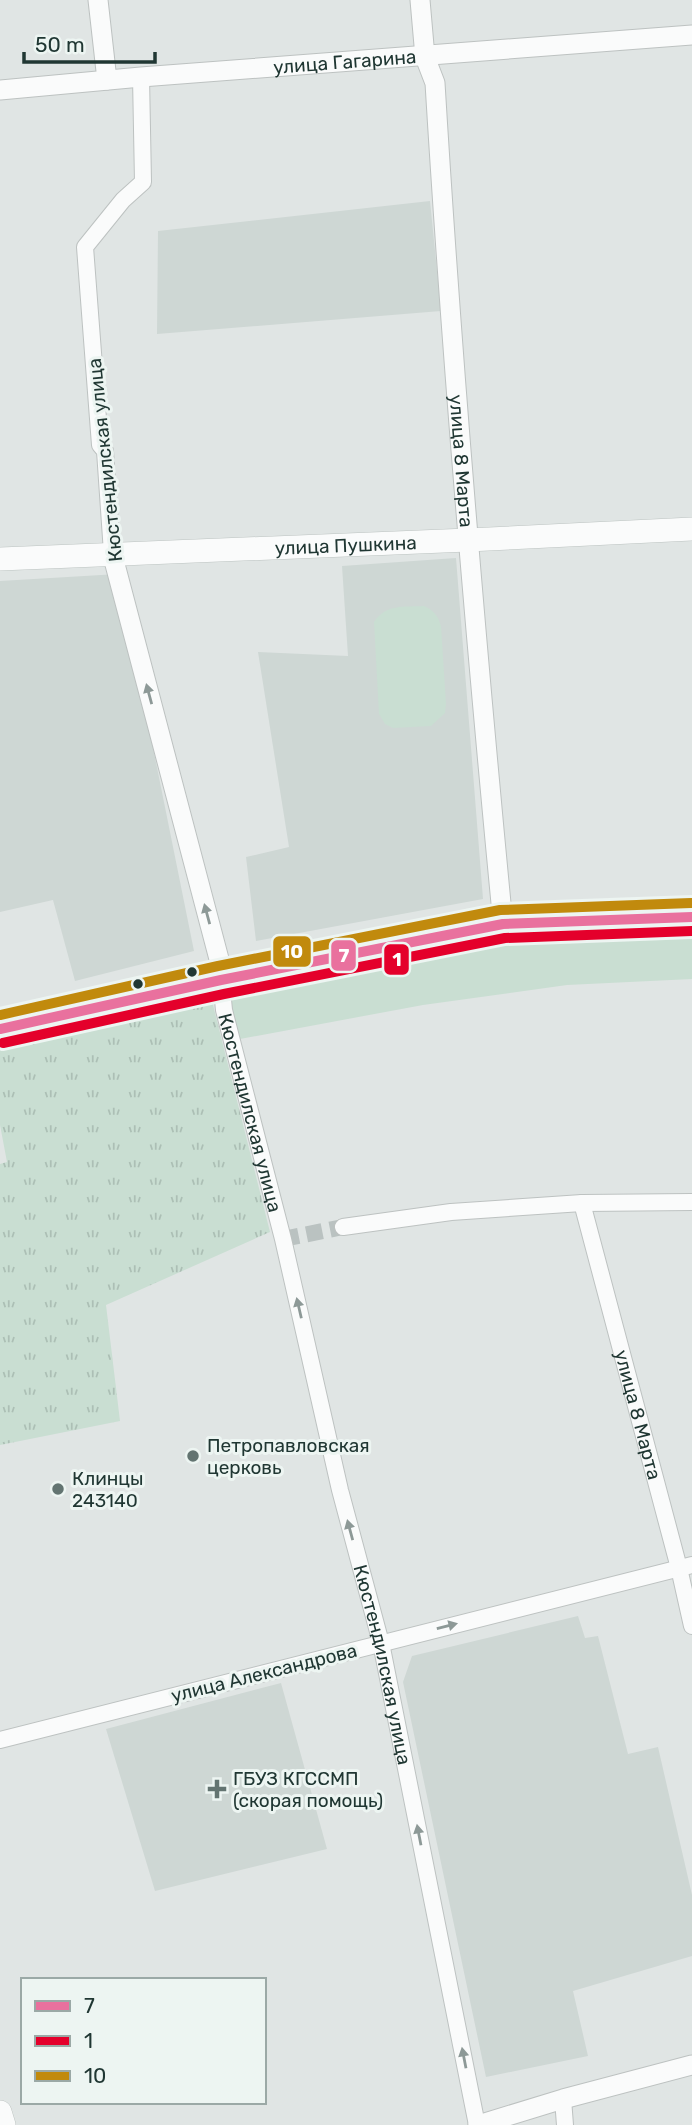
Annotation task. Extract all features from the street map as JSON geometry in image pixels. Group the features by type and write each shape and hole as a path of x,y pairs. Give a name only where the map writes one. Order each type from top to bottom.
{"main road":[{"name":"улица Пушкина","path":"0,559 692,528"},
{"path":"0,1029 221,980 503,923 692,917"},
{"path":"0,2112 4,2125"}],"street":[{"path":"98,0 107,80"},
{"name":"улица 8 Марта","path":"420,0 425,57 435,83 447,284 503,923"},
{"name":"улица Гагарина","path":"0,90 692,35"},
{"name":"Кюстендилская улица","path":"141,77 143,182 123,200 85,247 100,445 105,451 112,553 219,959 224,1010 281,1229 340,1490 381,1643 478,2125"},
{"path":"343,1227 452,1212 582,1203 692,1202"},
{"name":"улица 8 Марта","path":"582,1203 685,1567 692,1626"},
{"name":"улица Александрова","path":"0,1740 685,1567"},
{"path":"478,2125 692,2065"},
{"path":"563,2099 565,2125"}],"shaded area":[{"path":"430,201 441,311 157,334 158,231"},
{"path":"456,558 483,899 256,941 246,857 289,847 258,652 348,656 342,566"},
{"path":"118,574 194,951 75,981 53,900 0,912 0,581"},
{"path":"578,1616 585,1638 598,1636 628,1754 658,1747 692,1895 692,1956 573,1991 588,2056 486,2077 403,1682 412,1656"},
{"name":"ГБУЗ КГССМП (скорая помощь)","path":"281,1683 327,1849 155,1891 106,1729"}],"green space":[{"path":"424,606 435,613 441,626 445,713 431,726 393,728 385,724 379,714 374,622 390,609"},
{"path":"592,931 692,931 692,979 567,985 423,1005 240,1039 227,998 514,939"},
{"path":"212,1001 270,1232 106,1305 120,1421 0,1445 0,1164 7,1162 0,1125 0,1047"}],"tunnel":[{"path":"283,1239 343,1227"}],"transit line":[{"name":"10","path":"0,1015 218,966 500,910 691,903"},
{"name":"7","path":"0,1029 221,980 503,924 692,917"},
{"name":"1","path":"3,1043 224,994 505,938 692,931"}],"place":[{"name":"Петропавловская церковь","path":"193,1456"},
{"name":"Клинцы 243140","path":"58,1489"},
{"name":"ГБУЗ КГССМП (скорая помощь)","path":"217,1789"}]}
